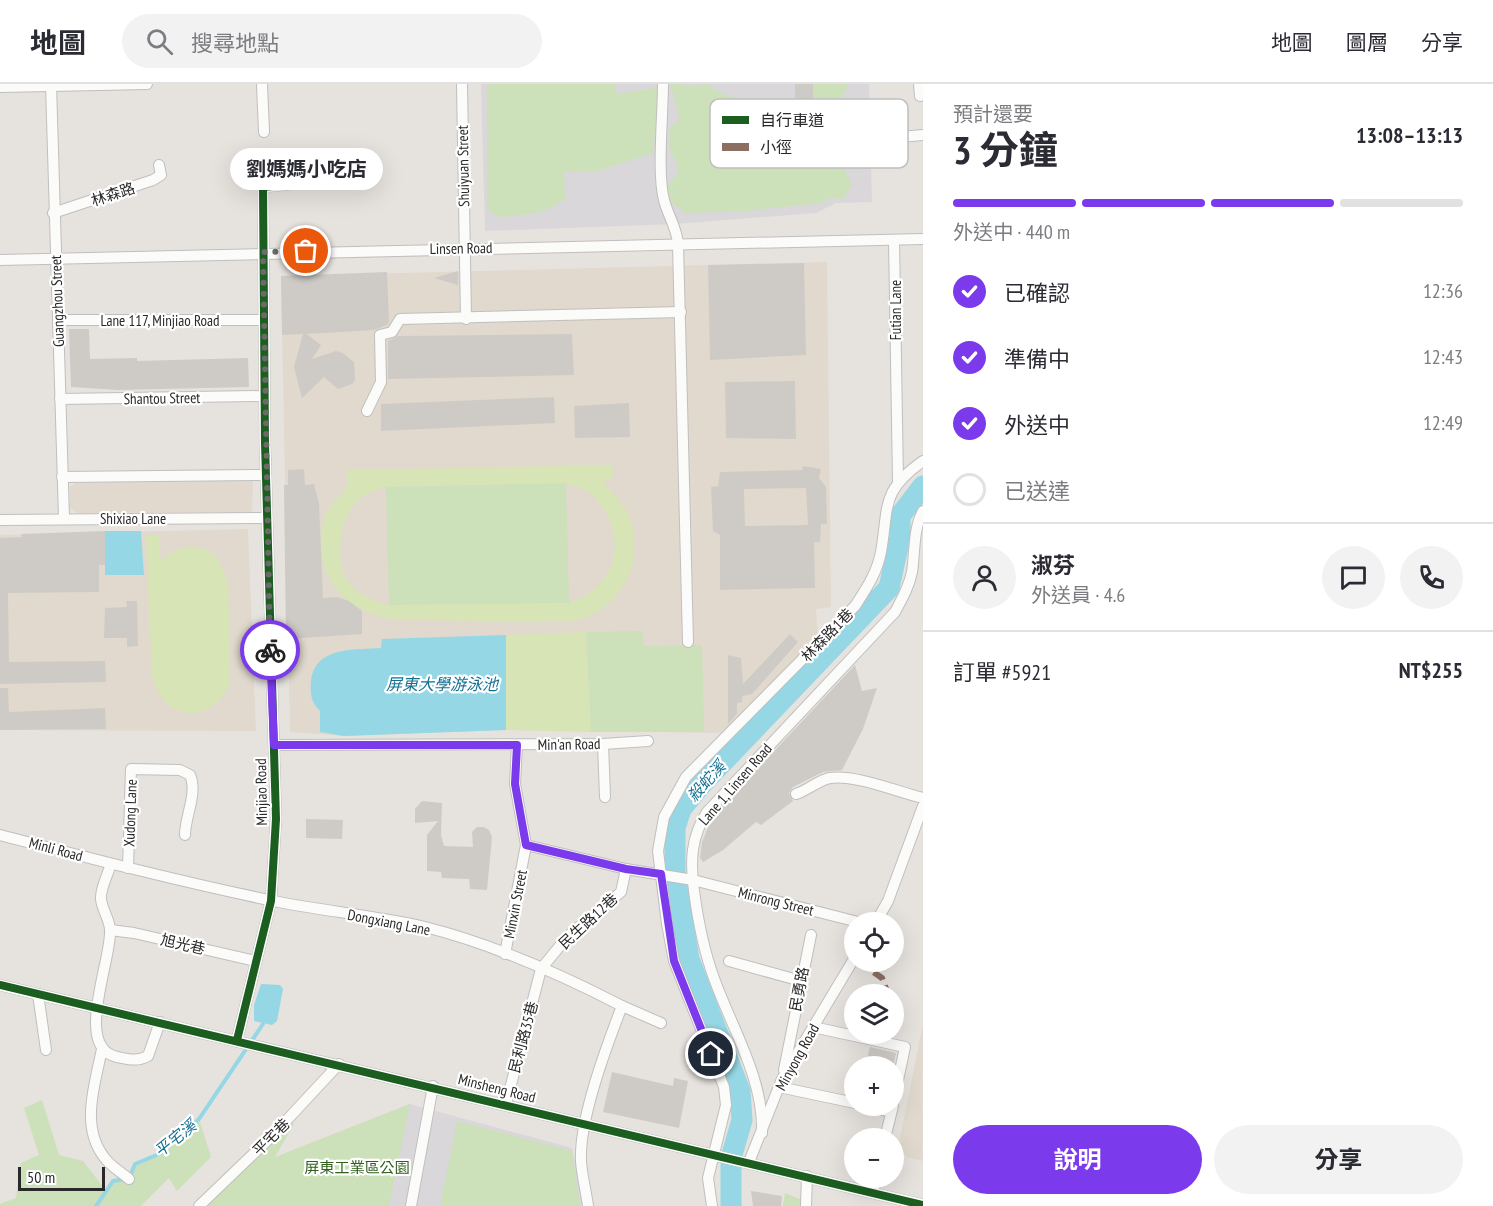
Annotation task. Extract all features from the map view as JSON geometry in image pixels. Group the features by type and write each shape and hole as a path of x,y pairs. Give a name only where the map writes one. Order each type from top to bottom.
{"street":[{"path":"0,87 147,84"},
{"path":"262,84 264,132"},
{"name":"Shuiyuan Street","path":"462,84 466,319"},
{"path":"663,84 662,185 664,202 675,224 678,244 688,642"},
{"path":"919,84 920,96"},
{"name":"Guangzhou Street","path":"51,85 53,213 64,518"},
{"path":"908,136 923,135"},
{"name":"林森路","path":"53,213 153,180 161,175 159,165"},
{"name":"Minjiao Road","path":"237,1040 271,901 276,819 265,475 264,187 301,183 342,167"},
{"name":"Linsen Road","path":"0,260 263,252 923,239"},
{"name":"Futian Lane","path":"894,240 898,481"},
{"path":"368,411 381,382 380,335 392,332 400,319 681,312"},
{"name":"Lane 117, Minjiao Road","path":"58,320 263,320"},
{"name":"Shantou Street","path":"60,399 264,396"},
{"name":"林森路1巷","path":"661,874 658,851 664,817 686,777 733,733 855,606 874,576 881,552 884,513 898,481 923,461"},
{"path":"62,477 265,475"},
{"name":"Lane 1, Linsen Road","path":"762,1133 763,1116 759,1091 714,979 696,910 693,840 697,827 707,812 895,612 906,593 912,575 918,520 923,511"},
{"name":"Shixiao Lane","path":"0,520 266,518"},
{"name":"Min'an Road","path":"274,745 517,745 648,741"},
{"path":"603,744 605,797"},
{"name":"Minxin Street","path":"517,745 515,784 526,845 505,954 578,983 622,1006"},
{"name":"Xudong Lane","path":"185,835 185,819 192,797 189,775 180,770 131,769 128,868 271,901"},
{"path":"796,794 810,790 828,779 842,777 923,798"},
{"path":"882,912 888,901 923,807"},
{"name":"Minli Road","path":"0,835 128,868"},
{"path":"526,845 626,869 661,874 674,961 724,1087 726,1105 712,1154 708,1178 712,1206"},
{"path":"111,864 100,897 110,930 97,1007 97,1041 102,1049 111,1056 141,1060 148,1056 160,1022"},
{"name":"民生路12巷","path":"541,969 568,936 621,891 626,869"},
{"name":"Minrong Street","path":"661,874 844,918"},
{"name":"Dongxiang Lane","path":"271,901 425,927 505,954"},
{"name":"旭光巷","path":"110,930 134,933 255,961"},
{"name":"民勇路","path":"781,1083 811,935"},
{"path":"729,961 801,981"},
{"name":"民利路35巷","path":"506,1104 541,969"},
{"name":"Minyong Road","path":"749,1162 781,1083 846,972"},
{"path":"0,985 237,1040"},
{"path":"38,994 46,1050"},
{"path":"588,1206 581,1161 586,1124 602,1060 622,1006 661,1023"},
{"path":"813,1027 905,1047 903,1056"},
{"name":"Minsheng Road","path":"237,1040 749,1162"},
{"path":"102,1049 90,1114 92,1129 95,1143 105,1159 129,1179"},
{"name":"平宅巷","path":"199,1206 272,1136 339,1064"},
{"path":"781,1083 844,1100"},
{"path":"411,1206 433,1086"},
{"path":"749,1162 923,1205"},
{"path":"806,1206 807,1176"},
{"path":"873,1192 874,1188"}],"shaded area":[{"path":"481,84 869,84 869,99 710,99 710,168 871,168 872,202 836,203 816,213 675,224 485,231"},
{"path":"827,262 831,607 816,609 818,637 727,733 506,730 344,736 290,732 281,276"},
{"path":"253,481 252,512 77,513 70,508 70,487 76,483"},
{"path":"248,529 256,731 0,730 0,535"},
{"path":"923,1024 923,1161 907,1157 904,1154 904,1128 902,1128"},
{"path":"410,1104 572,1148 584,1206 234,1206 274,1158"}],"green space":[{"path":"487,84 615,84 617,94 659,87 653,153 597,171 564,172 565,199 550,208 533,213 498,217 487,209"},
{"path":"670,84 684,84 685,87 707,84 738,99 710,99 710,168 845,168 852,185 843,199 830,198 822,203 745,211 685,213 671,202 667,186 678,173 677,164 670,151 669,129 680,119"},
{"path":"808,84 849,84 843,99 813,99 807,90"},
{"path":"613,465 612,480 601,481 618,499 629,516 634,536 631,570 616,596 609,603 593,614 575,620 391,619 372,614 356,606 332,583 321,551 321,533 326,514 346,488 347,470","holes":["566,483 586,490 601,506 610,521 614,538 614,554 609,570 600,584 587,595 569,603 389,605 365,596 349,583 344,575 340,551 341,536 347,516 358,501 375,490 386,487"]},
{"path":"566,483 569,603 389,605 386,487"},
{"path":"159,535 160,561 181,549 200,548 216,558 227,580 230,683 222,697 201,712 189,713 177,710 167,703 158,692 152,676 146,536"},
{"path":"642,631 644,646 702,645 704,732 591,732 586,632"},
{"path":"586,632 591,732 506,730 506,635"},
{"path":"42,1100 59,1155 83,1161 107,1192 113,1181 128,1179 135,1164 159,1154 199,1119 211,1157 177,1191 169,1178 141,1206 0,1206 16,1198 21,1163 39,1155 24,1108"},
{"name":"屏東工業區公園","path":"410,1104 389,1206 196,1206 292,1122 294,1124 275,1157"},
{"name":"屏東工業區公園","path":"457,1121 572,1151 580,1206 440,1206"},
{"path":"785,1193 802,1200 802,1206 783,1206"}],"water":[{"path":"105,531 141,531 144,575 105,575"},
{"name":"屏東大學游泳池","path":"506,635 506,730 344,736 320,732 320,711 312,698 311,681 320,661 328,656 348,650 381,648 382,639"},
{"path":"261,984 280,985 283,989 277,1021 272,1025 254,1021 254,1005"}],"building":[{"path":"795,84 813,84 813,99 795,99"},
{"path":"804,263 806,355 710,360 708,265"},
{"path":"458,271 458,285 434,278"},
{"path":"387,272 389,322 387,325 374,330 307,334 321,345 312,359 336,351 343,353 354,362 355,380 352,384 338,389 324,377 302,398 294,367 303,334 282,335 281,276"},
{"path":"69,329 89,329 90,359 137,358 137,361 248,358 249,387 118,390 71,387"},
{"path":"572,334 574,375 388,379 388,341 398,336"},
{"path":"795,381 796,439 726,438 725,382"},
{"path":"554,397 555,423 381,431 381,404"},
{"path":"629,403 630,437 575,438 574,406"},
{"path":"803,466 821,469 819,478 826,487 827,524 821,524 820,542 814,542 815,588 720,590 720,535 713,531 711,487 718,486 720,472 802,470","holes":["806,488 808,525 745,526 744,489"]},
{"path":"304,469 305,485 314,484 319,503 323,598 337,597 349,601 362,611 362,634 286,639 284,485 288,485 288,470"},
{"path":"105,531 105,565 99,565 99,592 8,593 9,662 105,661 106,682 0,684 0,538 22,537 21,534"},
{"path":"126,601 137,601 138,646 127,647 127,638 104,638 105,608 127,607"},
{"path":"790,634 798,642 752,694 742,696 742,702 737,703 737,714 728,724 728,655 741,658 743,684"},
{"path":"855,665 862,691 877,688 863,729 842,770 823,772 793,787 789,793 793,801 761,825 756,822 723,850 703,862 700,858 702,842 713,816"},
{"path":"0,688 8,688 9,712 105,708 106,729 0,730"},
{"path":"422,801 442,803 441,835 444,846 473,847 472,832 477,827 489,830 492,837 487,890 470,889 469,879 442,878 441,872 427,871 427,835 438,821 415,823 415,809"},
{"path":"306,819 343,820 342,839 306,838"},
{"path":"870,1047 896,1053 895,1056 868,1056"},
{"path":"612,1072 673,1086 674,1078 688,1081 679,1128 603,1112"},
{"path":"751,1191 782,1196 781,1206 753,1206"}],"waterway":[{"name":"殺蛇溪","path":"731,1206 731,1158 742,1120 740,1091 689,959 675,874 675,828 681,809 701,785 889,588 900,537 900,516 923,486"},
{"name":"平宅溪","path":"130,1176 135,1164 159,1154 199,1119 263,1024"},
{"name":"平宅溪","path":"96,1206 113,1181 124,1179"}],"marked path":[{"path":"873,972 882,978 884,984"}],"cycle path":[{"path":"237,1040 271,901 276,819 265,443 263,187 301,183 342,167"},
{"path":"0,985 923,1205"}],"way so far":[{"path":"270,650 263,252 306,251"}],"place":[{"name":"劉媽媽小吃店","path":"306,251"}],"route":[{"path":"270,650 274,745 517,745 515,784 526,845 626,869 661,874 674,961 681,984 711,1054"}]}
